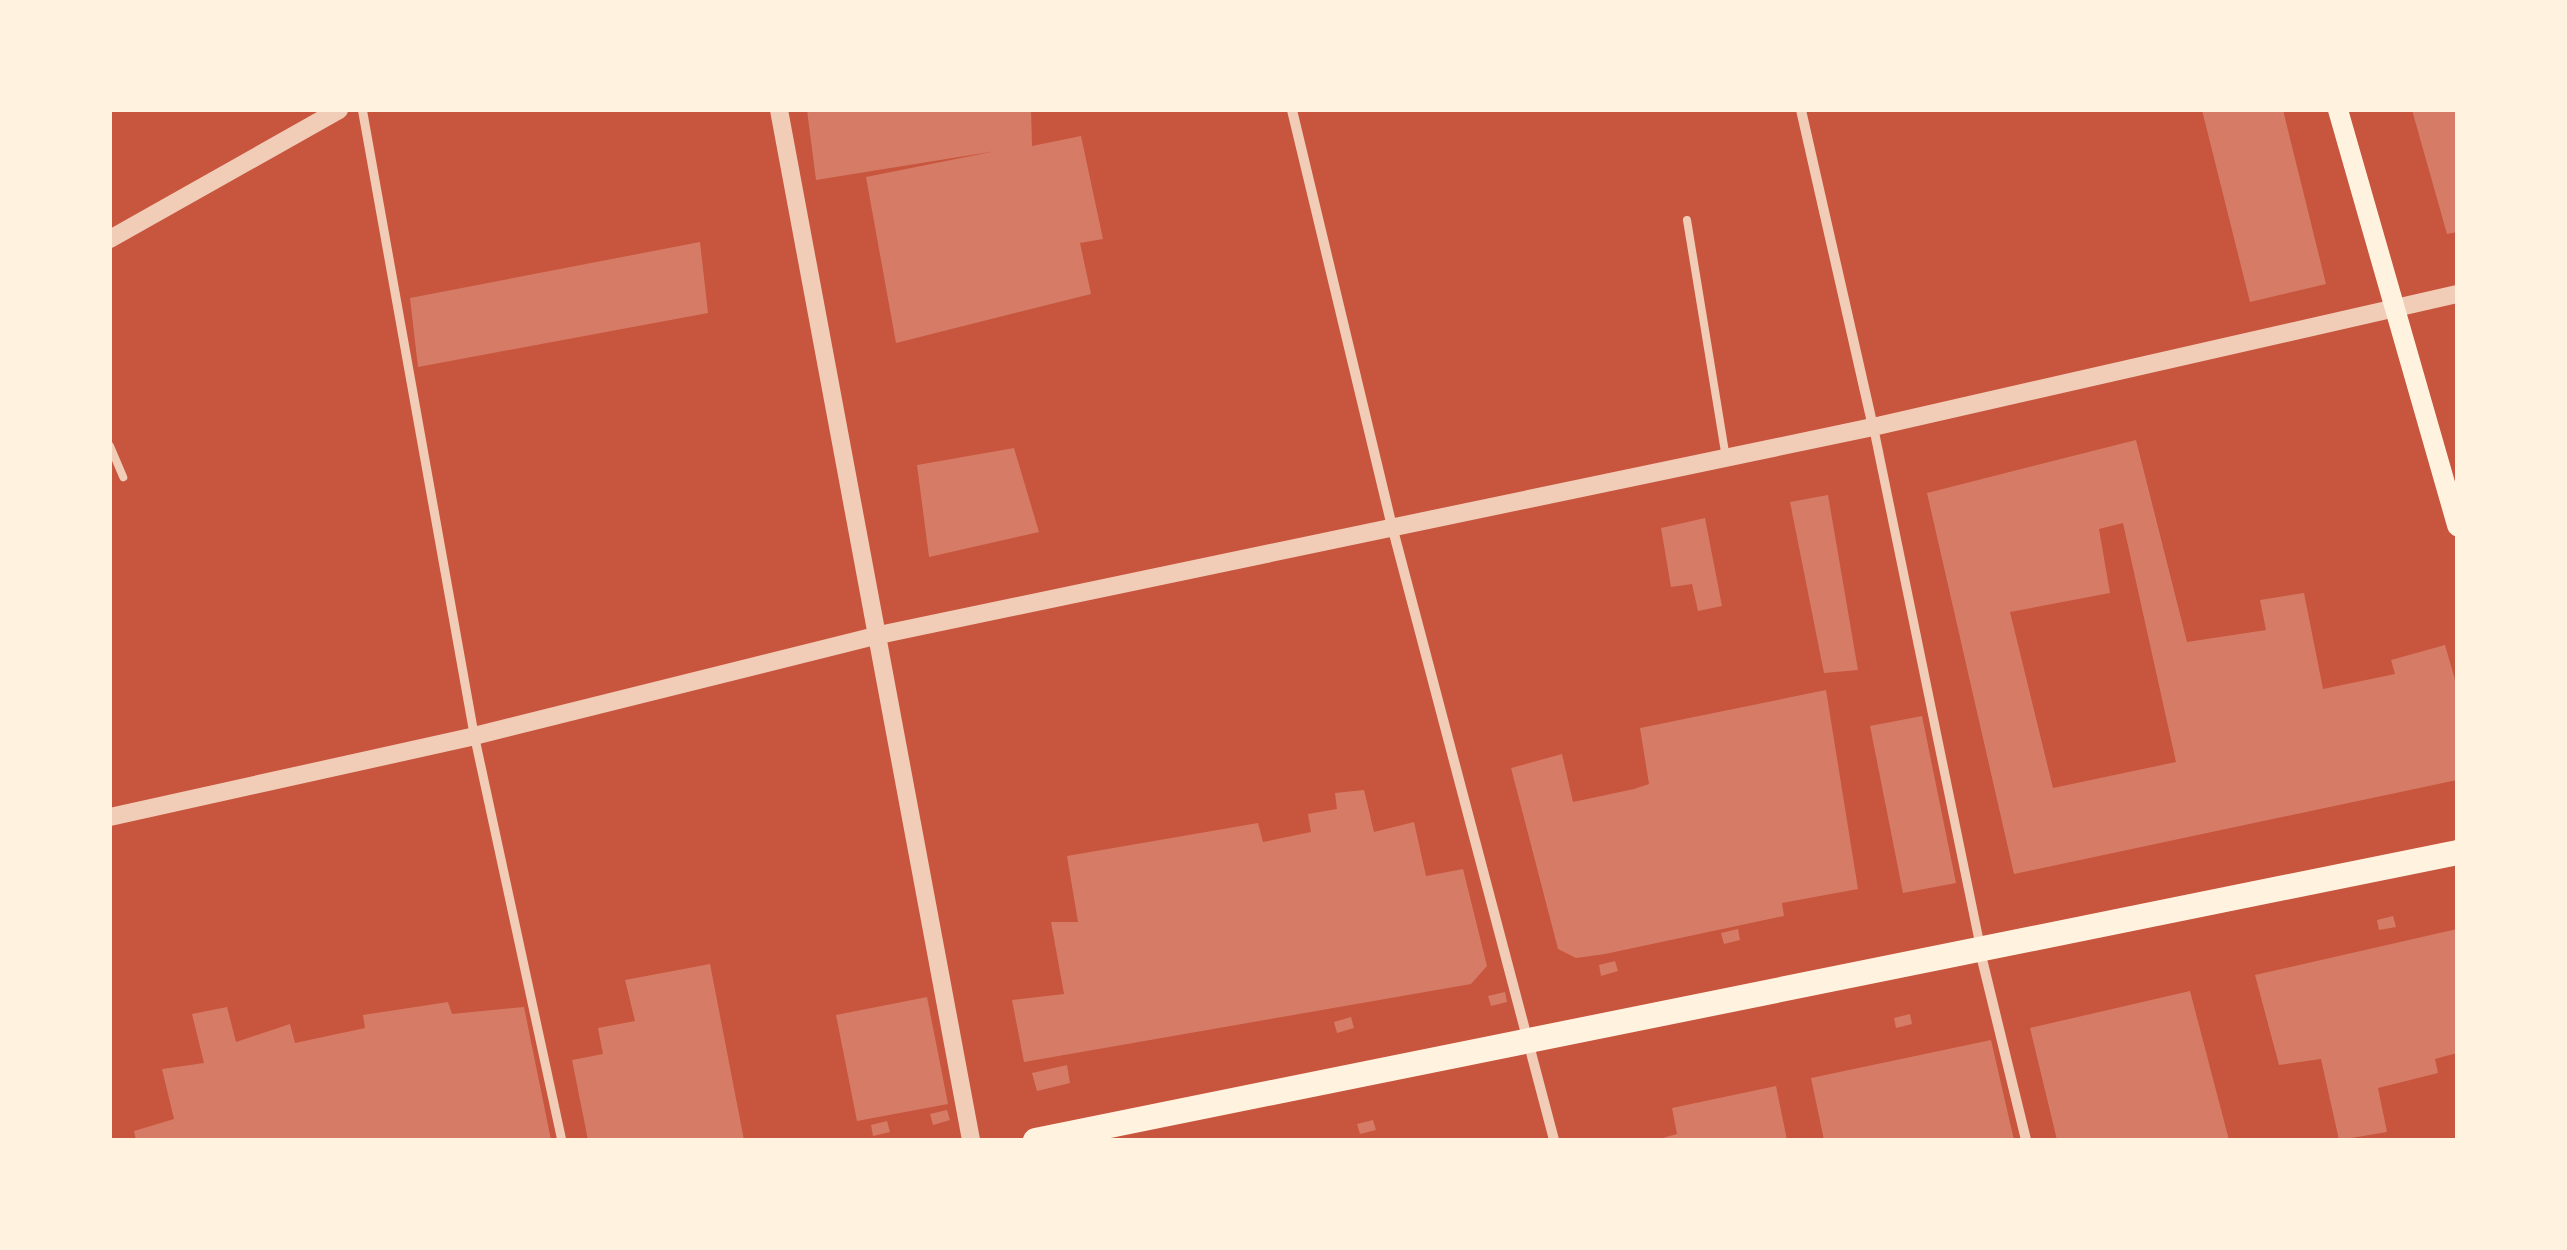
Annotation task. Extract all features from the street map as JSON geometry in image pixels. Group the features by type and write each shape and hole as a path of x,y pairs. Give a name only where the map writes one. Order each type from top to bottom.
{"main road":[{"path":"2338,110 2457,526"},
{"path":"1035,1140 2457,852"}],"street":[{"path":"110,239 339,110"},
{"path":"362,110 474,736 561,1140"},
{"path":"779,110 972,1140"},
{"path":"1292,110 1393,530 1554,1140"},
{"path":"1801,110 1873,427 1980,950 2026,1140"},
{"path":"110,817 474,736 880,635 1726,459 2457,294"}],"lane":[{"path":"1688,220 1726,459"},
{"path":"110,446 123,477"}],"building":[{"path":"807,110 1031,110 1032,146 1081,136 1103,239 1080,243 1091,294 896,343 866,177 996,151 816,180"},
{"path":"2202,110 2283,110 2326,284 2250,302"},
{"path":"2412,110 2457,110 2457,232 2447,234"},
{"path":"700,242 708,313 418,367 410,298"},
{"path":"2136,440 2187,642 2266,630 2260,600 2304,593 2323,689 2395,674 2391,660 2445,645 2457,687 2457,780 2014,874 1927,493","holes":["2123,523 2176,762 2053,788 2010,612 2110,593 2099,529"]},
{"path":"1014,448 1039,532 929,557 917,465"},
{"path":"1828,495 1858,670 1824,673 1790,502"},
{"path":"1705,518 1722,606 1698,611 1692,584 1671,587 1661,528"},
{"path":"1826,690 1858,889 1782,903 1784,916 1605,954 1576,958 1558,949 1511,768 1562,754 1573,802 1634,789 1649,784 1640,728"},
{"path":"1922,716 1956,883 1903,893 1870,726"},
{"path":"1364,790 1374,832 1414,822 1426,876 1463,869 1487,966 1471,984 1024,1062 1012,1000 1064,994 1051,922 1078,922 1067,856 1258,823 1263,842 1311,832 1308,814 1337,809 1335,793"},
{"path":"2393,916 2396,927 2379,930 2377,920"},
{"path":"1738,929 1740,940 1724,944 1721,933"},
{"path":"2457,929 2457,1053 2435,1059 2438,1073 2378,1088 2387,1132 2339,1140 2321,1059 2279,1065 2255,975"},
{"path":"1615,961 1618,971 1601,976 1599,965"},
{"path":"710,964 744,1140 588,1140 572,1060 603,1054 598,1028 635,1021 625,980"},
{"path":"2190,991 2229,1140 2057,1140 2030,1028"},
{"path":"1505,992 1507,1002 1491,1006 1488,996"},
{"path":"927,997 948,1104 857,1121 836,1015"},
{"path":"448,1002 452,1014 524,1007 551,1140 136,1140 134,1131 174,1119 162,1069 204,1063 192,1014 227,1007 236,1042 290,1024 295,1043 365,1028 363,1015"},
{"path":"1910,1014 1912,1024 1896,1028 1894,1018"},
{"path":"1351,1017 1354,1028 1337,1033 1334,1022"},
{"path":"1991,1040 2014,1140 1824,1140 1811,1078"},
{"path":"1067,1065 1070,1083 1037,1091 1032,1073"},
{"path":"1776,1086 1787,1140 1656,1140 1677,1134 1672,1108"},
{"path":"947,1110 950,1120 933,1125 930,1114"},
{"path":"1373,1120 1376,1130 1360,1134 1357,1124"},
{"path":"887,1121 890,1132 873,1136 871,1125"}]}
